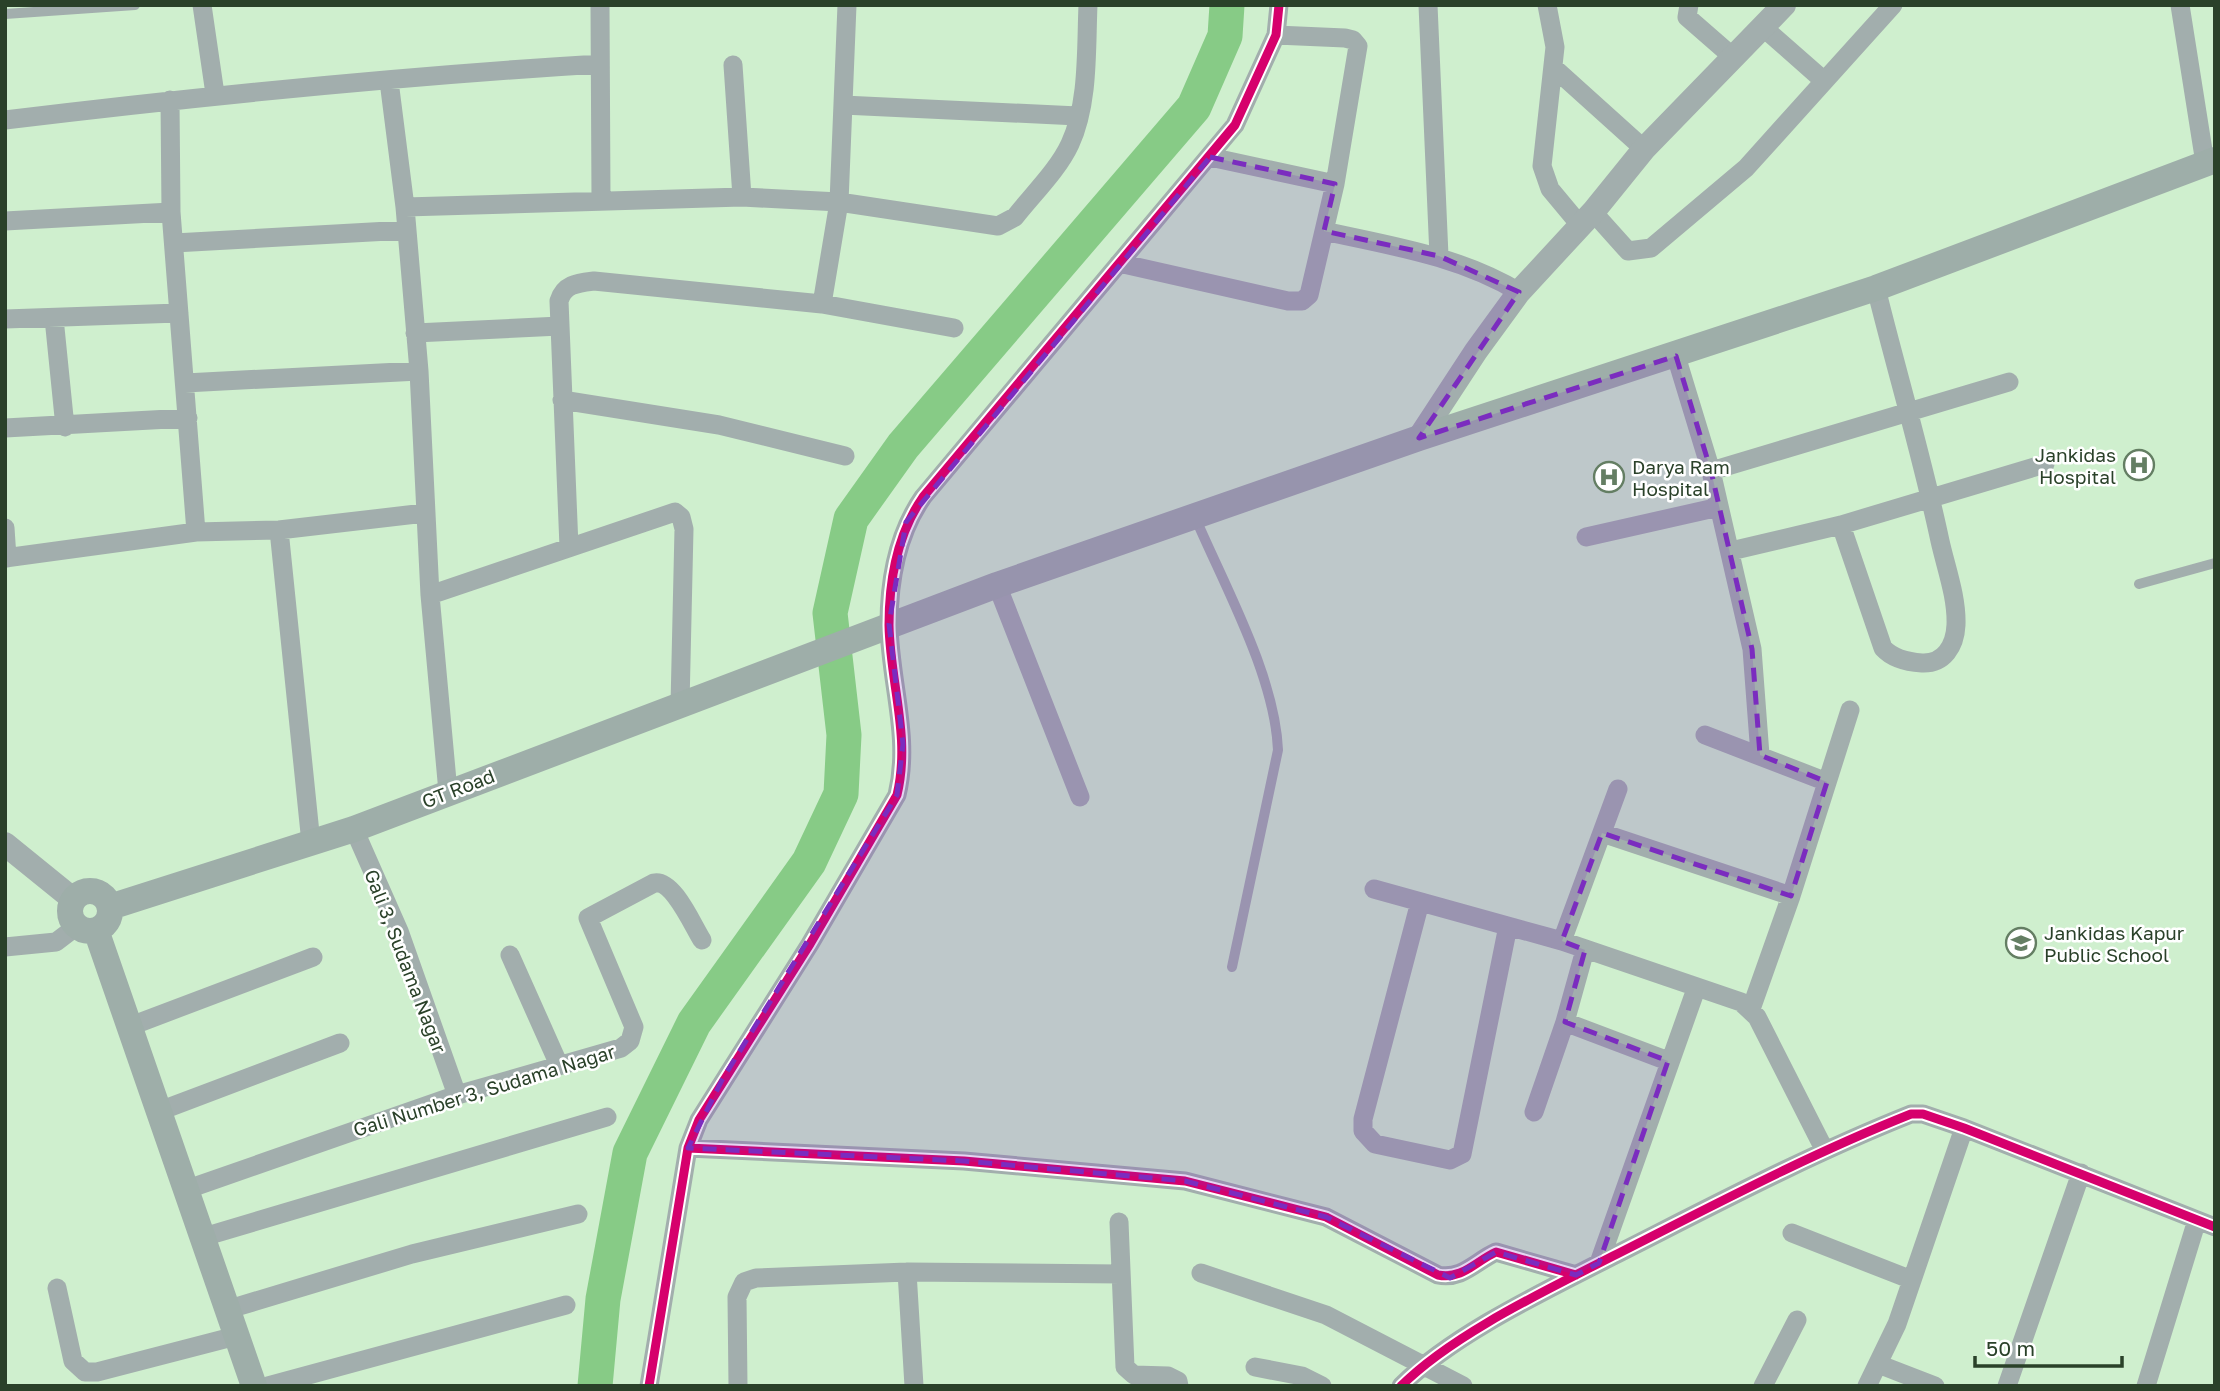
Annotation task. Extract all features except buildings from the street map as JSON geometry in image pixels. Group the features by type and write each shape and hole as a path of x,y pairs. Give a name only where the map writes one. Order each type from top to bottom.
{"main road":[{"name":"GT Road","path":"110,907 354,829 997,585 1419,438 1676,356 1876,288 2210,161"},
{"path":"87,928 107,923 110,907 105,898 94,891 82,893 75,900 71,915 87,928 128,1027 254,1386"}],"street":[{"path":"202,5 215,94"},
{"path":"600,5 601,200"},
{"path":"822,304 839,202 847,5"},
{"path":"405,207 742,197 839,202 1005,225 1015,217 1070,143 1078,116 1088,5"},
{"path":"649,1386 666,1266 688,1148 722,1080 810,944 897,795 902,772 903,744 881,629 906,522 923,497 1235,125 1276,35 1279,5"},
{"path":"1428,5 1439,256"},
{"path":"1547,5 1555,38 1542,166 1550,190 1628,251 1651,248 1745,168 1893,5"},
{"path":"1689,5 1686,17 1734,58"},
{"path":"1419,438 1476,351 1519,292 1586,219 1644,149 1784,5"},
{"path":"2180,5 2210,161"},
{"path":"1764,28 1823,80"},
{"path":"1119,263 1296,303 1309,295 1335,184 1358,46 1353,40 1345,38 1276,35"},
{"path":"5,120 215,94 600,64"},
{"path":"733,65 742,197"},
{"path":"1553,67 1644,149"},
{"path":"389,81 405,207 419,371 430,596 448,792"},
{"path":"170,100 171,212 196,532"},
{"path":"843,104 1078,116"},
{"path":"1210,157 1335,184"},
{"path":"5,221 171,212"},
{"path":"174,243 407,230"},
{"path":"1324,232 1439,256 1489,274 1519,292"},
{"path":"569,547 560,326 561,294 576,283 594,281 822,304 954,328"},
{"path":"1841,524 1884,648 1889,655 1929,663 1943,658 1951,648 1956,627 1955,608 1931,498 1906,412 1876,288"},
{"path":"5,319 179,313"},
{"path":"54,318 65,426"},
{"path":"415,333 560,326"},
{"path":"1676,356 1711,471 1756,668 1760,755"},
{"path":"185,383 419,371"},
{"path":"1711,471 2009,382"},
{"path":"562,400 719,425 845,456"},
{"path":"5,428 188,418"},
{"path":"1731,551 1841,524 2045,464"},
{"path":"1586,537 1719,507"},
{"path":"430,596 668,512 675,512 681,517 684,529 680,705"},
{"path":"5,528 6,558 196,532 279,530 425,513"},
{"path":"279,530 312,843"},
{"path":"997,585 1080,797"},
{"path":"1751,1009 1791,896 1850,710"},
{"path":"1704,736 1827,782"},
{"path":"1562,941 1618,789"},
{"name":"Gali 3, Sudama Nagar","path":"354,829 399,931 457,1095"},
{"path":"1602,833 1791,896"},
{"path":"5,844 75,900"},
{"name":"Gali Number 3, Sudama Nagar","path":"185,1190 457,1095 621,1048 633,1035 634,1027 588,924 592,914 660,882 669,887 702,940"},
{"path":"1374,889 1562,941 1696,989 1741,1002 1751,1009 1824,1149"},
{"path":"1420,902 1363,1119 1363,1131 1375,1144 1450,1160 1462,1154 1508,926"},
{"path":"5,947 56,942 87,928"},
{"path":"1534,1112 1565,1022 1585,950"},
{"path":"510,955 558,1065"},
{"path":"128,1027 313,957"},
{"path":"1599,1263 1668,1061 1696,989"},
{"path":"1565,1022 1668,1061"},
{"path":"158,1112 340,1042"},
{"path":"1401,1386 1422,1365 1535,1296 1824,1149 1916,1112 2081,1173 2206,1224 2146,1386"},
{"path":"200,1238 607,1117"},
{"path":"1867,1386 1897,1324 1964,1129"},
{"path":"688,1148 964,1161 1185,1181 1326,1217 1438,1275 1450,1278 1460,1275 1496,1252 1576,1275"},
{"path":"2007,1386 2081,1173"},
{"path":"226,1310 412,1254 578,1214"},
{"path":"1119,1222 1127,1372 1133,1375 1168,1376 1178,1381 1179,1386"},
{"path":"1792,1233 1912,1280"},
{"path":"738,1386 737,1297 744,1282 756,1278 907,1272 1121,1274"},
{"path":"907,1272 914,1386"},
{"path":"1200,1273 1326,1315 1463,1386"},
{"path":"57,1288 73,1361 78,1368 98,1379 236,1336"},
{"path":"268,1386 566,1305"},
{"path":"1763,1386 1797,1320"},
{"path":"1878,1364 1935,1386"},
{"path":"1255,1367 1277,1378 1302,1376 1322,1386"}],"lane":[{"path":"5,14 135,5"},
{"path":"1195,516 1268,687 1277,727 1278,750 1232,967"},
{"path":"2139,584 2215,564"}],"highlighted area":[{"path":"1210,157 1335,184 1324,231 1439,256 1519,292 1419,438 1676,356 1711,471 1752,649 1760,755 1827,782 1791,896 1602,833 1562,941 1585,950 1565,1022 1668,1061 1599,1263 1576,1275 1496,1252 1450,1278 1326,1217 1185,1181 964,1161 688,1148 722,1080 897,795 903,744 889,624 906,522"}],"waterway":[{"path":"595,1386 603,1299 630,1153 694,1023 809,862 841,794 844,735 830,613 851,519 903,446 1194,107 1225,36 1227,5"}],"cycle path":[{"path":"649,1386 688,1148 699,1120 810,944 897,795 902,752 890,647 889,608 893,574 907,526 923,497 1235,125 1276,35 1279,5"},
{"path":"1401,1386 1447,1349 1531,1298 1760,1182 1911,1114 1923,1114 1964,1128 2215,1227"},
{"path":"688,1148 964,1161 1185,1181 1326,1217 1438,1275 1447,1276 1462,1272 1496,1252 1576,1275"}],"place":[{"name":"Jankidas Hospital","path":"2139,465"},
{"name":"Darya Ram Hospital","path":"1609,477"},
{"name":"Jankidas Kapur Public School","path":"2021,943"}]}
